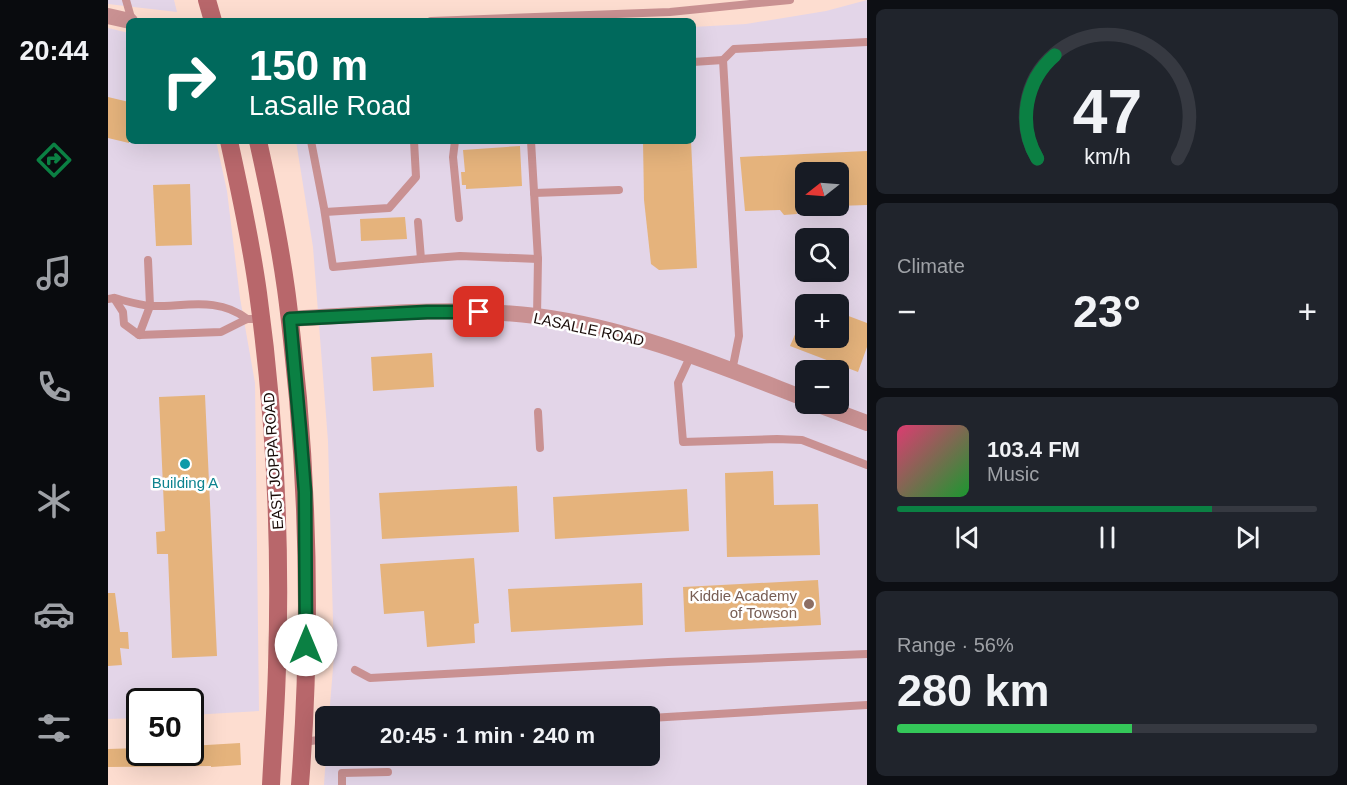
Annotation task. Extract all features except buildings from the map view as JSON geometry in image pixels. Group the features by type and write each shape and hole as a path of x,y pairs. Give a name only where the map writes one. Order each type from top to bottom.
{"main road":[{"path":"207,0 212,18"},
{"name":"EAST JOPPA ROAD","path":"230,144 258,292 254,319 269,399 275,478 278,582 277,666 271,785"},
{"name":"EAST JOPPA ROAD","path":"259,144 273,208 290,319 305,492 306,667 300,785"},
{"path":"254,319 290,319"},
{"path":"277,666 306,667"}],"street":[{"path":"108,16 126,20"},
{"name":"LASALLE ROAD","path":"290,319 437,312 537,316 644,340 691,355 795,395"},
{"path":"843,414 867,423"}],"lane":[{"path":"126,0 130,18"},
{"path":"511,18 670,12 790,0"},
{"path":"696,62 723,60 734,50 867,42"},
{"path":"723,60 740,336 732,371"},
{"path":"312,144 333,267 460,256 537,260"},
{"path":"325,212 388,208 416,177 414,144"},
{"path":"455,144 453,157 459,218"},
{"path":"531,144 537,260 537,316"},
{"path":"534,193 619,190"},
{"path":"418,222 421,259"},
{"path":"138,335 150,306 148,260"},
{"path":"111,299 150,306 198,303 237,311 254,319"},
{"path":"111,299 123,312 124,324 138,335 221,332 254,319"},
{"path":"691,355 678,383 683,442 802,440 867,465"},
{"path":"538,412 540,448"},
{"path":"355,670 370,678 867,654"},
{"path":"660,717 867,705"},
{"path":"303,742 315,740"},
{"path":"342,785 342,773 388,772"}],"shaded area":[{"path":"108,0 174,0 177,12 108,4"},
{"path":"867,0 867,785 324,785 325,766 660,766 660,706 330,706 334,656 328,441 313,247 296,144 696,144 696,27 746,24 826,11"},
{"path":"108,28 126,32 126,144 217,144 227,191 240,298 255,383 259,711 204,714 204,688 126,688 126,718 108,719"}],"place":[{"name":"Building A","path":"185,464"},
{"name":"Kiddie Academy of Towson","path":"809,604"}],"route":[{"path":"306,645 305,492 290,319 427,312 479,312"}]}
